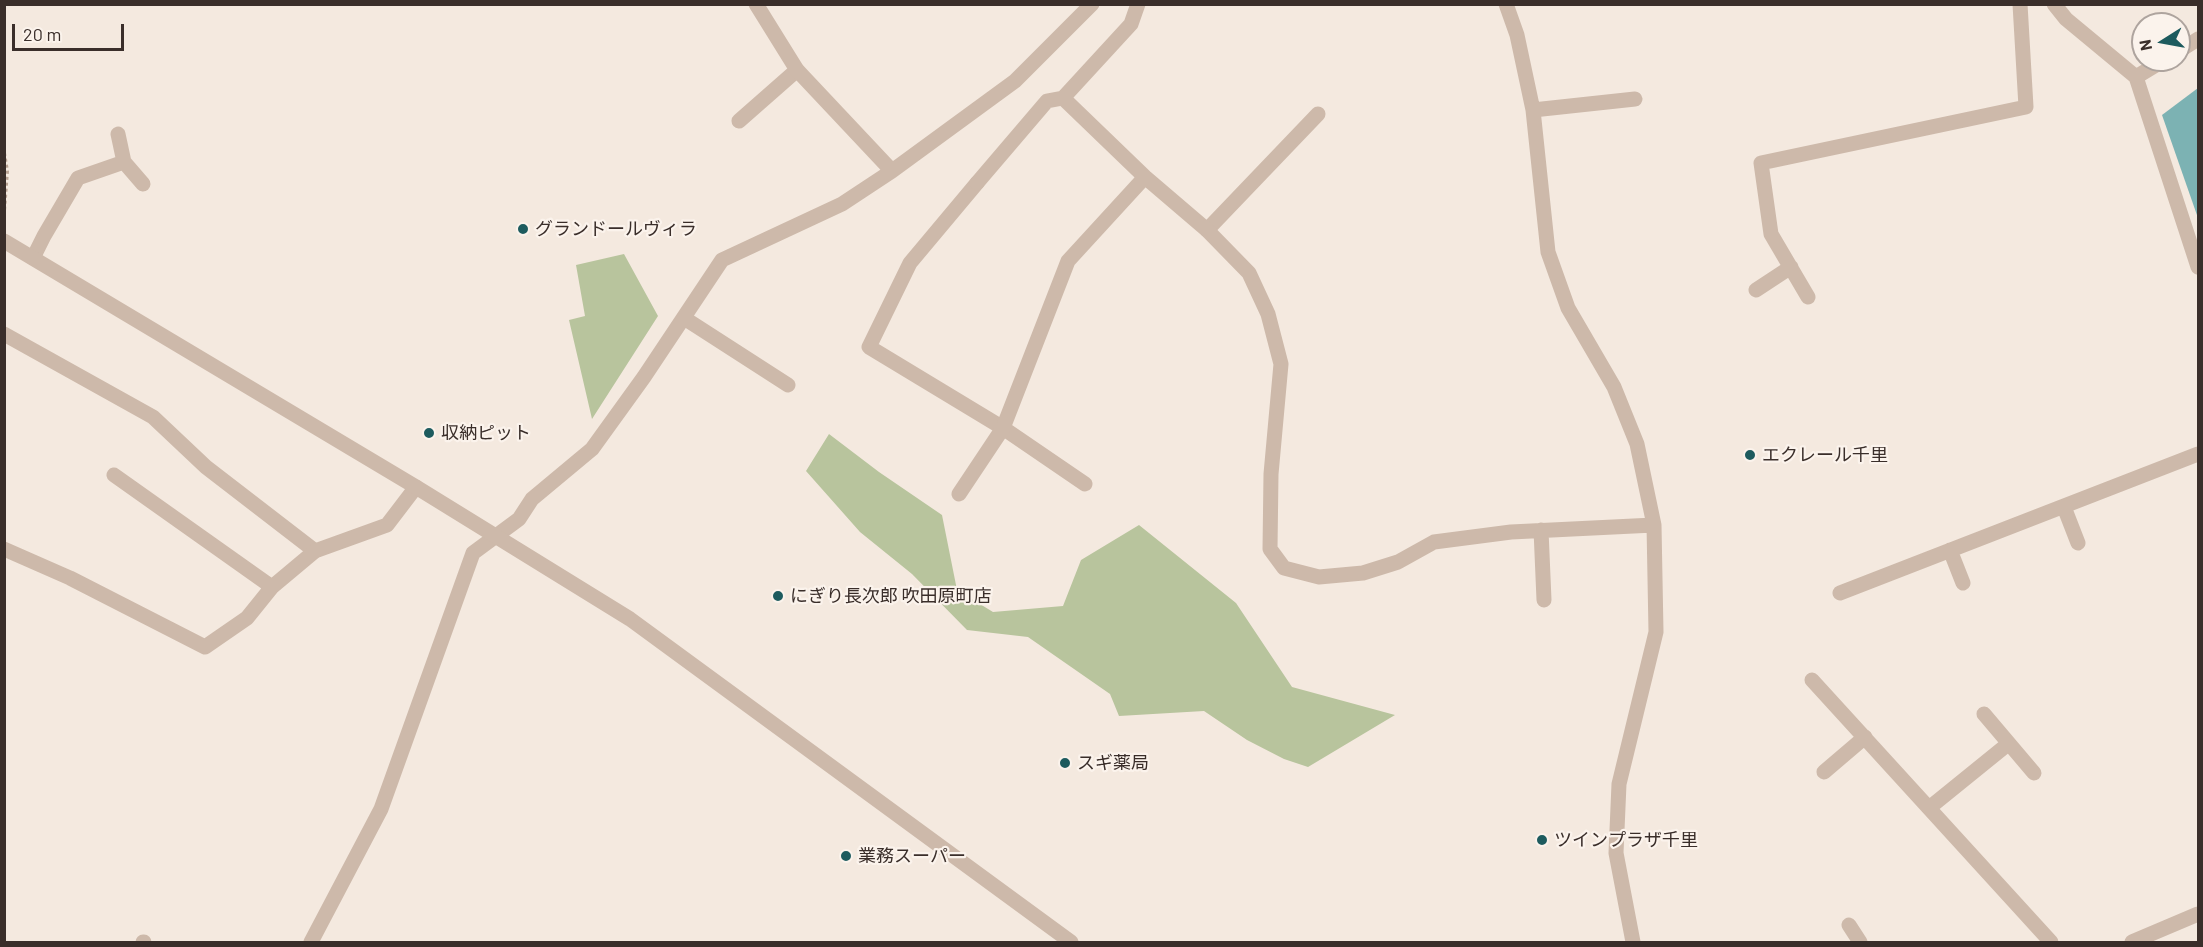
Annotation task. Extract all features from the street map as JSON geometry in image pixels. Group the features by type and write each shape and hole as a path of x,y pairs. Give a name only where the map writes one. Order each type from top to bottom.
{"street":[{"path":"310,942 381,809 473,553 519,519 532,499 592,449 644,377 722,260 842,204 892,171 1015,81 1092,4"},
{"path":"1085,484 1003,428 869,347 910,263 1047,101 1063,98 1131,24 1138,4"},
{"path":"1506,4 1517,34 1533,110 1548,252 1568,308 1614,387 1637,444 1654,525 1656,632 1619,784 1616,853 1633,942"},
{"path":"1808,297 1771,234 1761,163 2026,107 2020,4"},
{"path":"2054,4 2066,19 2136,76 2199,267"},
{"path":"758,5 797,70 892,171"},
{"path":"739,121 797,70"},
{"path":"2136,76 2143,72"},
{"path":"1063,98 1145,177 1207,230 1249,273 1268,314 1281,364 1271,474 1270,549 1284,568 1319,577 1363,573 1398,562 1434,542 1511,531 1654,525"},
{"path":"1533,110 1635,99"},
{"path":"1207,230 1318,114"},
{"path":"118,134 124,162 143,184"},
{"path":"33,258 78,178 124,162"},
{"path":"959,494 1003,428 1068,261 1145,177"},
{"path":"4,241 416,487 630,619 1071,942"},
{"path":"1756,290 1791,267"},
{"path":"684,318 788,385"},
{"path":"4,334 153,417 206,467 315,551"},
{"path":"1840,593 2199,454"},
{"path":"114,476 272,587"},
{"path":"4,549 70,578 205,647 247,618 272,587 315,551 387,525 416,487"},
{"path":"2064,507 2078,543"},
{"path":"1541,530 1544,600"},
{"path":"1950,550 1963,583"},
{"path":"1812,680 2051,942"},
{"path":"1984,714 2034,773"},
{"path":"1824,772 1865,737"},
{"path":"1929,808 2008,744"},
{"path":"2132,942 2199,914"},
{"path":"1849,925 1860,942"}],"path":[{"path":"4,153 7,171 4,211"}],"green space":[{"path":"624,254 658,316 592,419 569,320 585,316 576,265"},
{"path":"829,434 942,515 957,590 993,612 1063,606 1081,560 1139,525 1236,603 1292,687 1395,715 1308,767 1284,759 1247,740 1204,711 1119,716 1110,694 1028,637 967,630 912,574 860,532 806,471"}],"water":[{"path":"2198,88 2198,218 2162,115"}],"place":[{"name":"グランドールヴィラ","path":"523,229"},
{"name":"収納ピット","path":"429,433"},
{"name":"エクレール千里","path":"1750,455"},
{"name":"にぎり長次郎 吹田原町店","path":"778,596"},
{"name":"スギ薬局","path":"1065,763"},
{"name":"ツインプラザ千里","path":"1542,840"},
{"name":"業務スーパー","path":"846,856"}]}
